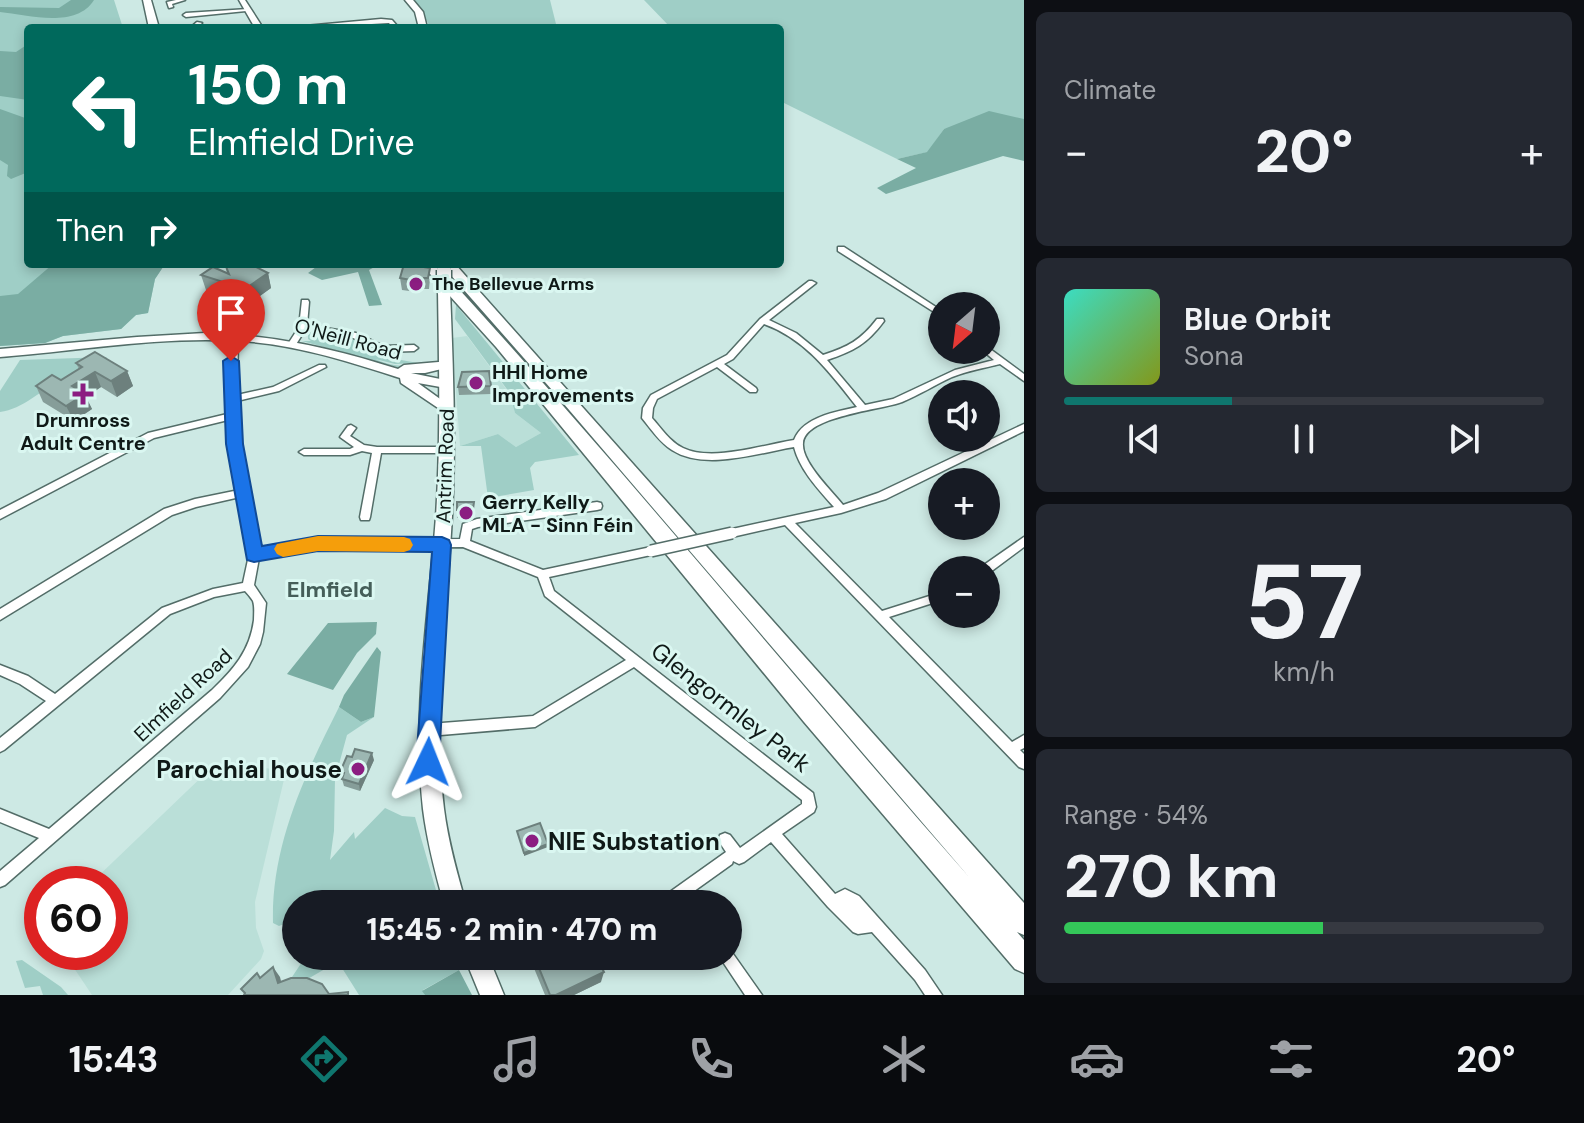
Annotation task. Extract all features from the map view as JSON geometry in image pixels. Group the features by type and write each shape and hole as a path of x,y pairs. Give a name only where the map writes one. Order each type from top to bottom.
{"highway":[{"path":"147,0 152,24"},
{"path":"136,11 141,24"},
{"path":"432,268 501,344 812,715 1024,960"},
{"path":"450,268 558,386 1024,922"}],"main road":[{"path":"242,0 256,24"},
{"path":"409,0 419,12 422,24"},
{"name":"Antrim Road","path":"446,268 447,450 429,730 430,795 451,890"},
{"name":"O'Neill Road","path":"0,353 155,338 234,337 292,344 446,384"},
{"path":"383,369 425,369 446,364"},
{"path":"397,373 448,409"},
{"path":"482,970 492,995"}],"street":[{"path":"171,7 169,3 183,0"},
{"path":"242,0 251,0"},
{"path":"191,24 185,12 246,10"},
{"path":"348,24 381,21 393,24"},
{"path":"841,249 928,306"},
{"path":"798,443 710,457 692,456 677,450 647,418 654,397 718,364 763,321 812,283"},
{"path":"292,344 303,327 305,302"},
{"path":"763,321 774,324 823,358 862,407"},
{"path":"823,358 856,348 867,340 880,321"},
{"path":"303,327 353,335 383,349 414,348"},
{"name":"Elmfield Road","path":"0,880 216,694 249,658 259,636 260,603 248,586 254,555 232,416 234,337"},
{"path":"1000,361 1024,378"},
{"path":"718,364 753,390"},
{"path":"841,509 799,451 798,443 806,429 862,407 895,401 955,373 989,364"},
{"path":"231,399 276,389 322,367"},
{"path":"0,515 151,435 232,416"},
{"path":"254,555 318,544 464,543 543,574 841,509 882,496 1024,427"},
{"path":"351,428 345,437 362,448 447,450"},
{"path":"304,452 350,452 362,448"},
{"path":"365,517 377,450"},
{"path":"0,615 168,512 243,493"},
{"path":"444,517 450,522 470,526 597,506"},
{"path":"788,522 1024,763"},
{"path":"464,543 470,526"},
{"path":"1000,559 1024,541"},
{"name":"Glengormley Park","path":"543,574 549,593 808,797 809,807 739,857 725,840"},
{"path":"0,746 148,623 175,605 248,586"},
{"path":"879,616 928,600"},
{"path":"429,730 535,721 636,660"},
{"path":"0,670 24,680 54,700"},
{"path":"1011,749 1024,741"},
{"path":"0,815 51,836"},
{"path":"772,833 858,927 874,924 934,995"},
{"path":"694,890 727,859"},
{"path":"736,970 754,995"}],"shaded area":[{"path":"0,0 114,0 122,24 24,24 24,268 162,268 155,279 148,313 136,315 121,329 63,336 45,343 0,346"},
{"path":"71,0 94,0 76,15 64,17 0,12 0,7 59,8"},
{"path":"414,0 550,0 556,24 429,24"},
{"path":"644,0 1024,0 1024,120 944,129 928,152 897,159 784,103 784,24 667,24"},
{"path":"24,47 24,99 0,96 0,51 16,52"},
{"path":"0,109 24,118 24,174 11,179 7,176 8,165 0,160"},
{"path":"989,111 1024,119 1024,161 1003,156 886,194 877,188 916,168 897,159 927,152 944,129"},
{"path":"48,268 162,268 155,279 148,313 136,315 121,329 63,336 45,343 0,346 0,296 18,294"},
{"path":"315,268 373,268 369,270 382,305 369,306 358,272 322,280 308,273"},
{"path":"456,305 579,455 535,462 530,468 534,490 488,498 481,446 460,446 498,434 516,447 541,433 515,413 509,392 455,319"},
{"path":"320,331 318,335 351,342 354,338 369,346 367,354 418,363 395,364 375,359 388,364 403,366 431,362 431,366 396,367 302,341 311,341 308,332"},
{"path":"467,336 509,393 515,413 541,433 516,447 498,434 460,446 452,338"},
{"path":"107,357 16,407 0,412 0,391 20,360"},
{"path":"377,622 376,634 357,653 333,690 287,674 328,623"},
{"path":"377,647 381,652 374,717 361,722 339,707"},
{"path":"339,707 361,722 374,717 347,735 335,779 330,860 354,832 355,839 385,808 402,816 415,817 436,890 282,890 282,925 273,923 274,894 284,838 314,758"},
{"path":"228,763 286,771 255,902 256,928 264,951 261,959 228,995 92,995 75,970 128,970 128,866 109,866 211,768"},
{"path":"22,960 24,970 36,970 68,995 43,995 40,986 25,988 16,961"},
{"path":"297,970 323,970 306,980 290,980"},
{"path":"343,970 459,970 423,990 425,995 359,995"},
{"path":"459,970 472,995 425,995 422,991"}],"building":[{"path":"212,268 229,274 227,268 258,268 268,273 245,289 201,275"},
{"path":"403,268 430,268 428,278 416,278 416,281 400,278"},
{"path":"95,352 127,371 111,381 95,372 72,386 85,394 66,406 36,386 52,375 61,380 82,367 76,363"},
{"path":"489,371 491,386 458,387 462,372"},
{"path":"457,502 474,502 473,509 457,510"},
{"name":"Parochial house","path":"355,749 372,753 359,784 342,779 344,773 340,772 347,756 352,757"},
{"name":"NIE Substation","path":"540,823 548,844 524,853 517,831"},
{"path":"273,967 278,983 291,978 307,978 322,984 329,994 348,992 348,995 244,995 241,989 257,973 260,978"},
{"path":"540,970 604,972 556,995 550,995"}],"slow traffic":[{"path":"283,549 318,544 404,545"}],"place":[{"name":"The Bellevue Arms","path":"416,284"},
{"name":"HHI Home Improvements","path":"476,383"},
{"name":"Drumross Adult Centre","path":"83,394"},
{"name":"Gerry Kelly MLA - Sinn Féin","path":"466,513"},
{"name":"Parochial house","path":"358,769"},
{"name":"NIE Substation","path":"532,841"}],"district":[{"name":"Elmfield","path":"330,589"}],"route":[{"path":"231,361 235,444 254,555 318,544 442,545 428,762"}]}
